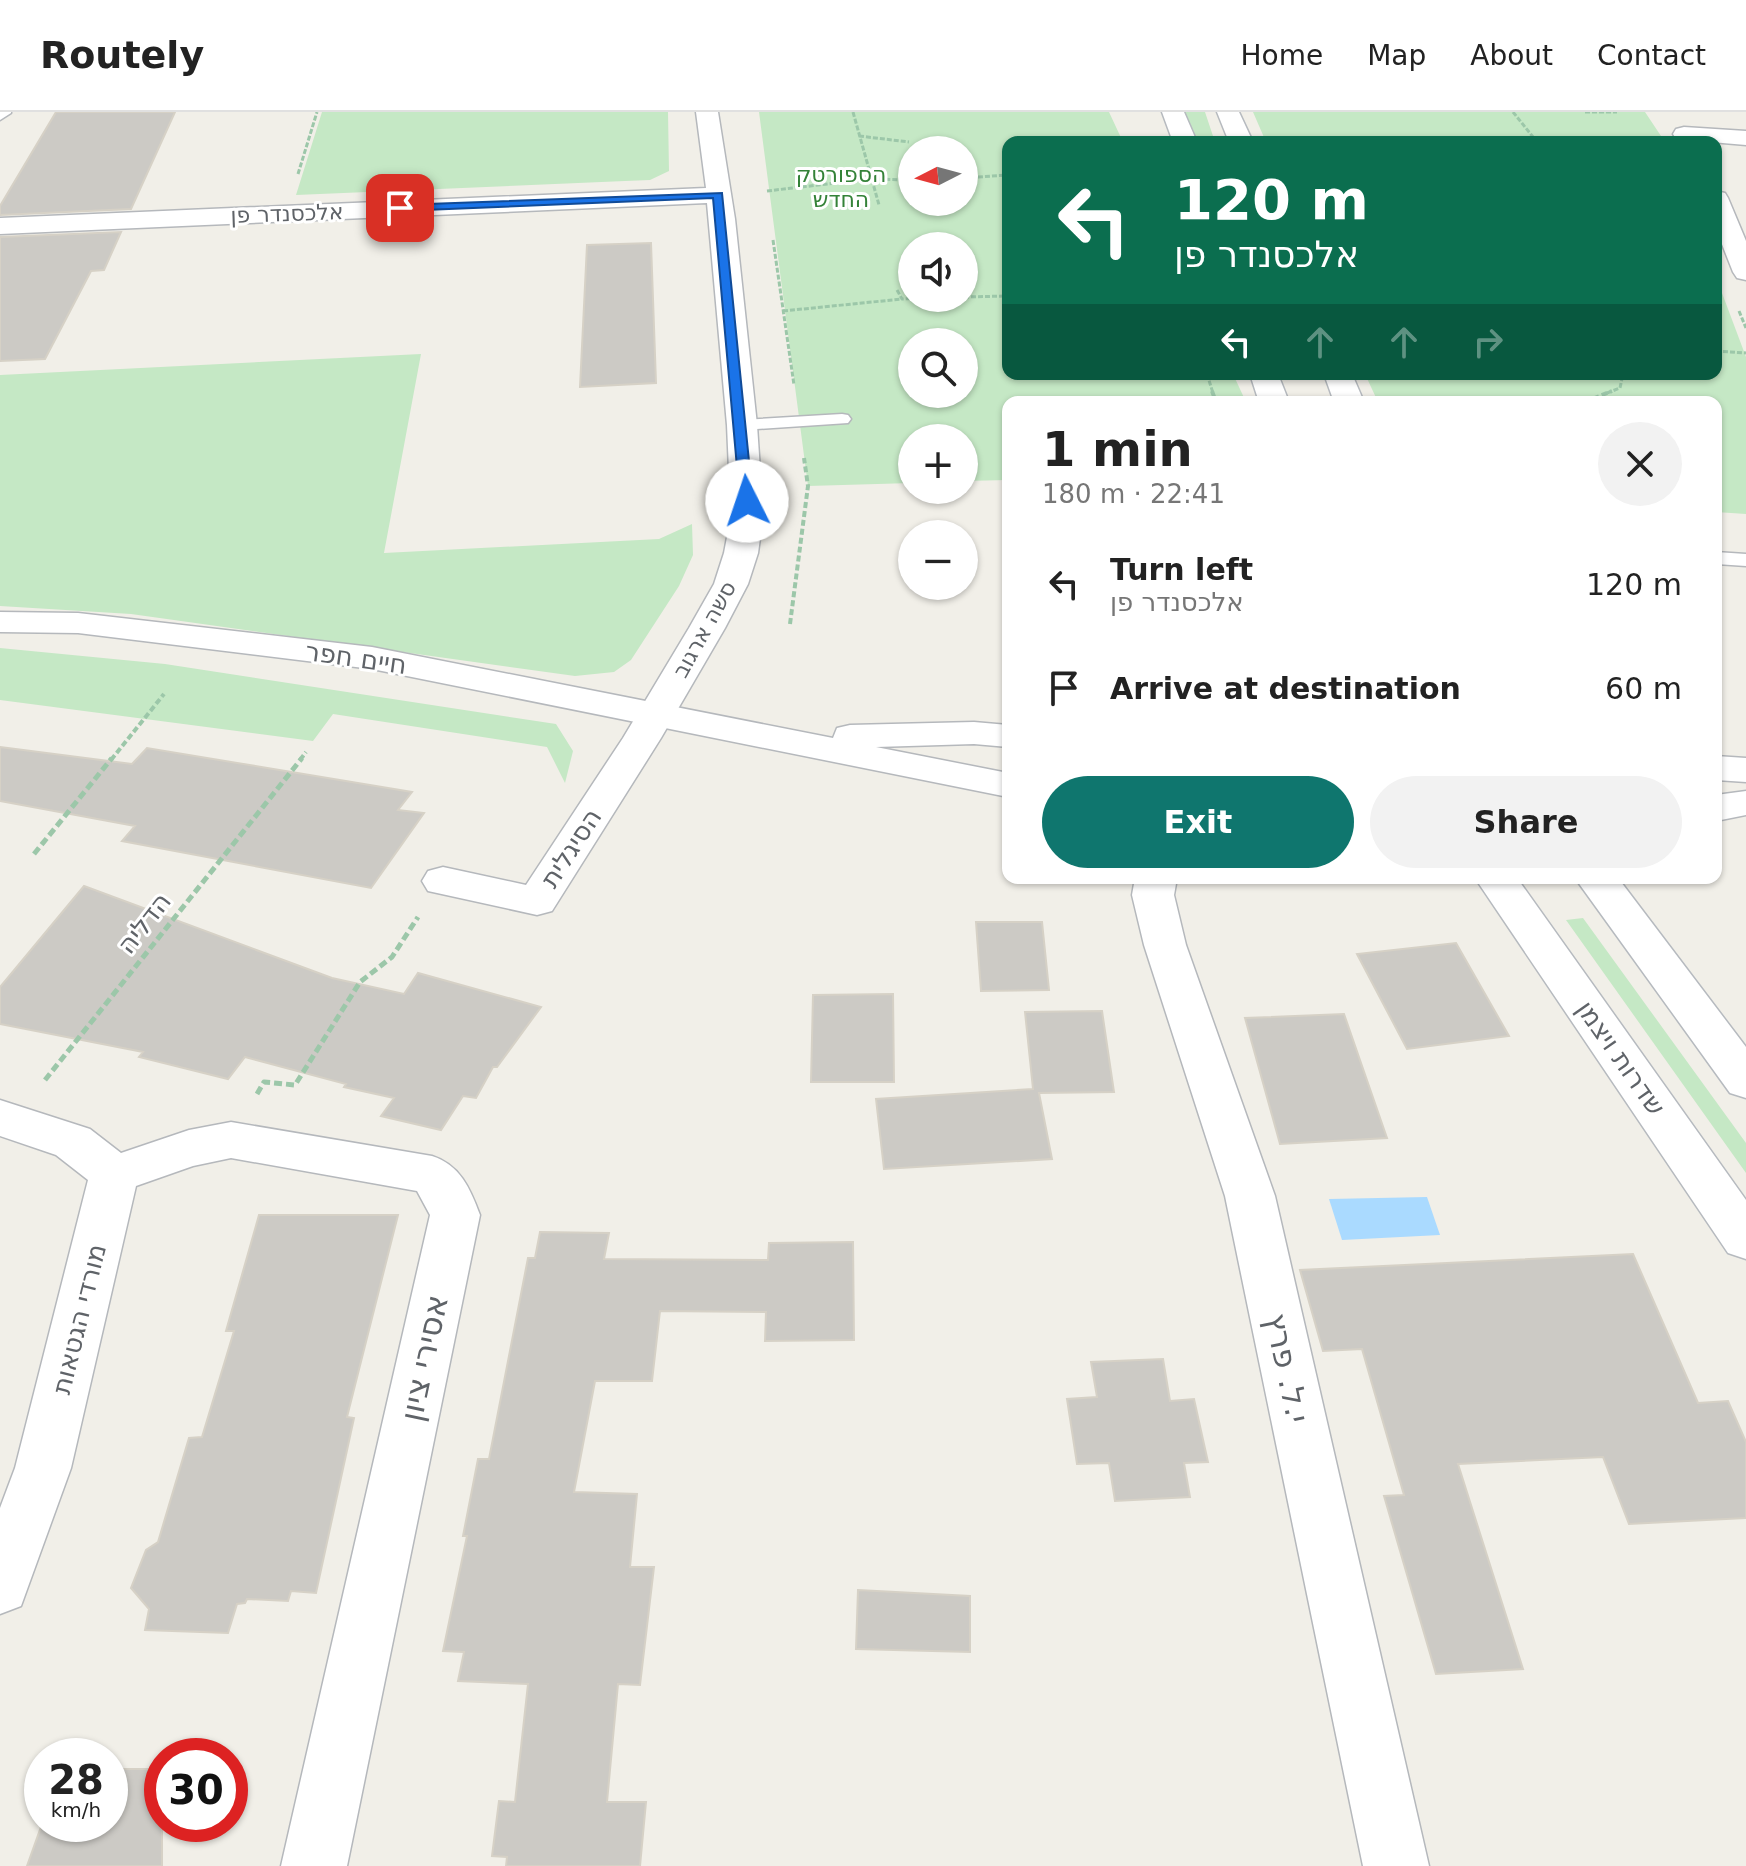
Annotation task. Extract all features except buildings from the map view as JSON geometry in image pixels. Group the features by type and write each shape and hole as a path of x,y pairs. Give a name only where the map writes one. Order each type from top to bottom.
{"street":[{"name":"סשה ארגוב","path":"655,713 731,584 741,553 747,516 742,425 707,112"},
{"path":"1173,112 1183,136"},
{"path":"1228,112 1238,136"},
{"path":"1668,112 1685,136"},
{"path":"1722,138 1746,138"},
{"name":"אלכסנדר פן","path":"0,226 718,195"},
{"path":"1722,213 1746,272"},
{"name":"חיים חפר","path":"0,622 78,623 372,658 1002,784"},
{"name":"הסיגלית","path":"443,881 537,901 655,713"},
{"name":"חיים חפר","path":"707,726 860,737 974,733 1002,735"},
{"path":"1722,768 1746,770"},
{"path":"1722,807 1746,803"},
{"name":"י.ל. פרץ","path":"1155,884 1153,895 1165,945 1250,1196 1396,1866"},
{"name":"שדרות ויצמן","path":"1500,884 1746,1239"},
{"path":"1600,884 1746,1081"},
{"path":"7,1119 73,1142 114,1174"},
{"name":"אסירי ציון","path":"114,1174 189,1148 231,1140 432,1175 448,1195 455,1215 314,1866"},
{"name":"מורדי הגטאות","path":"0,1586 43,1468 114,1174"}],"lane":[{"path":"742,425 842,419"},
{"path":"1722,558 1746,560"}],"path":[{"path":"295,183 317,112"},
{"path":"853,112 879,205"},
{"path":"1513,112 1532,136"},
{"path":"1585,112 1617,112"},
{"path":"859,136 898,141"},
{"path":"978,177 1002,175"},
{"path":"767,191 870,179 898,180"},
{"path":"978,297 1002,296"},
{"path":"783,311 898,299"},
{"path":"1722,351 1746,353"},
{"path":"1600,396 1620,388 1622,380"},
{"path":"34,854 164,694"},
{"name":"הדליה","path":"7,1119 306,752"},
{"path":"231,1140 264,1082 295,1085 360,982 392,957 408,933"}],"green space":[{"path":"322,112 668,112 669,171 650,180 296,195"},
{"name":"הספורטק החדש","path":"759,112 1109,112 1120,136 1002,136 1002,380 1236,380 1243,396 1002,396 1002,480 978,481 978,424 898,424 898,483 808,486"},
{"path":"1184,112 1205,112 1213,136 1194,136"},
{"path":"1253,112 1645,112 1661,136 1263,136"},
{"path":"1722,293 1746,357 1746,514 1722,512 1722,396 1375,396 1368,380 1722,380"},
{"path":"421,354 384,553 659,539 692,524 693,555 679,586 631,660 614,672 575,676 131,614 0,606 0,375"},
{"path":"0,648 165,664 556,724 573,751 565,783 547,747 333,714 313,741 0,700"},
{"path":"1583,918 1746,1143 1746,1173 1566,920"}],"water":[{"path":"1427,1197 1440,1235 1342,1240 1329,1199"}],"route":[{"path":"400,208 718,195 747,501"}]}
